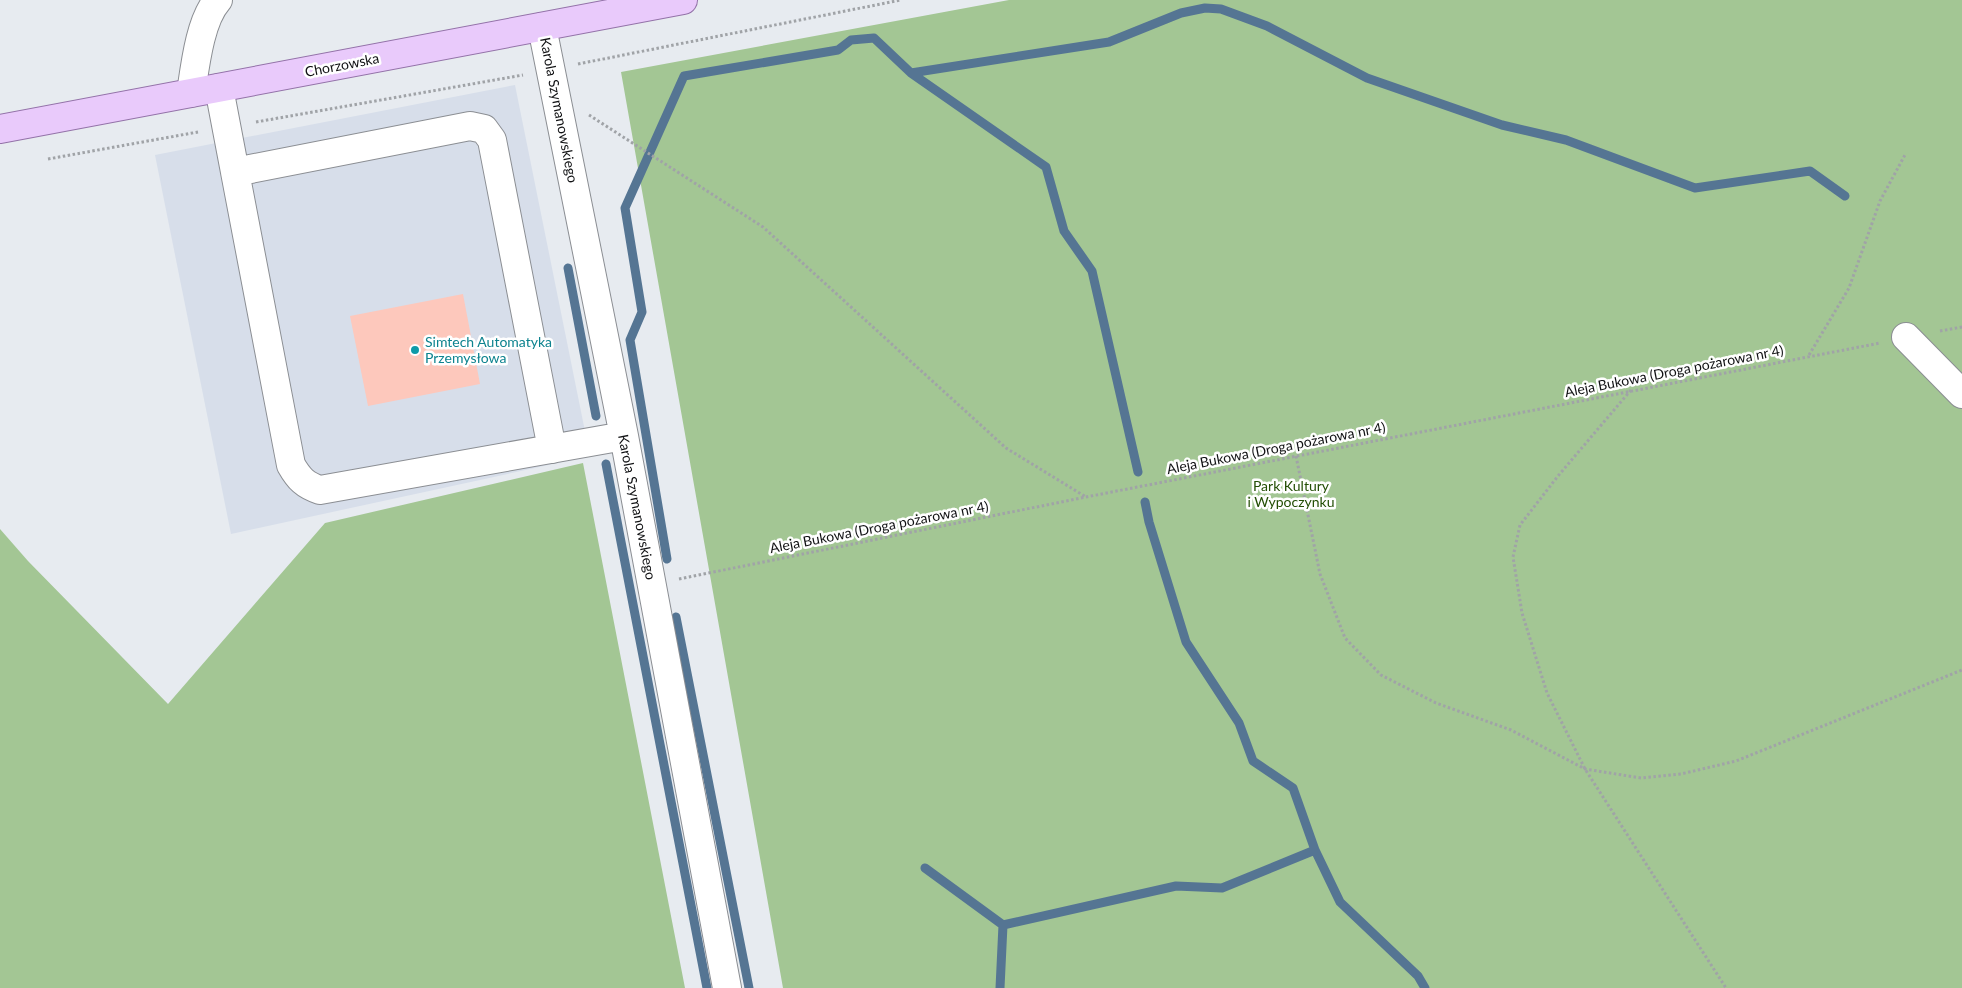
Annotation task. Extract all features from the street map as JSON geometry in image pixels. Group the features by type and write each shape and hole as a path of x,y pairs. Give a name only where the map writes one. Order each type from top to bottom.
{"main road":[{"name":"Chorzowska","path":"0,129 683,0"}],"street":[{"path":"191,93 197,50 212,7 218,0"},
{"name":"Karola Szymanowskiego","path":"542,27 624,436 727,988"},
{"path":"219,88 291,466 298,478 307,485 320,490 624,436"},
{"path":"235,172 470,126 484,129 492,140 552,449"},
{"path":"1906,338 1962,394"}],"path":[{"path":"48,159 227,127 553,82 901,0"},
{"path":"553,82 762,227 1006,448 1086,497"},
{"path":"1809,356 1849,288 1880,201 1906,153"},
{"name":"Aleja Bukowa (Droga pożarowa nr 4)","path":"651,584 1086,497 1906,338"},
{"path":"1632,390 1558,476 1520,525 1513,557 1522,613 1547,693 1585,769 1726,988"},
{"path":"1296,456 1320,574 1345,638 1381,675 1436,704 1512,730 1585,769 1641,778 1681,774 1736,761 1962,670"}],"shaded area":[{"path":"515,85 590,456 231,534 155,155"}],"green space":[{"name":"Park Kultury i Wypoczynku","path":"1009,0 1962,0 1962,988 783,988 621,72"},
{"path":"583,463 685,988 0,988 0,529 28,561 168,704 325,523"}],"building":[{"name":"Simtech Automatyka Przemysłowa","path":"463,294 480,384 368,406 350,316"}],"waterway":[{"path":"911,73 1109,42 1181,13 1205,8 1221,9 1267,26 1367,78 1502,125 1566,140 1695,188 1810,171 1845,196"},
{"path":"667,559 630,340 642,312 625,208 684,76 838,50 851,40 874,38 911,73 1046,167 1064,231 1092,271 1138,472"},
{"path":"568,268 596,416"},
{"path":"606,464 707,988"},
{"path":"1145,502 1149,522 1186,642 1239,723 1253,761 1293,788 1315,850 1340,902 1418,976 1425,988"},
{"path":"676,617 749,988"},
{"path":"1000,988 1003,925 1176,886 1222,888 1315,850"},
{"path":"925,868 1003,925"}],"place":[{"name":"Simtech Automatyka Przemysłowa","path":"415,350"}]}
